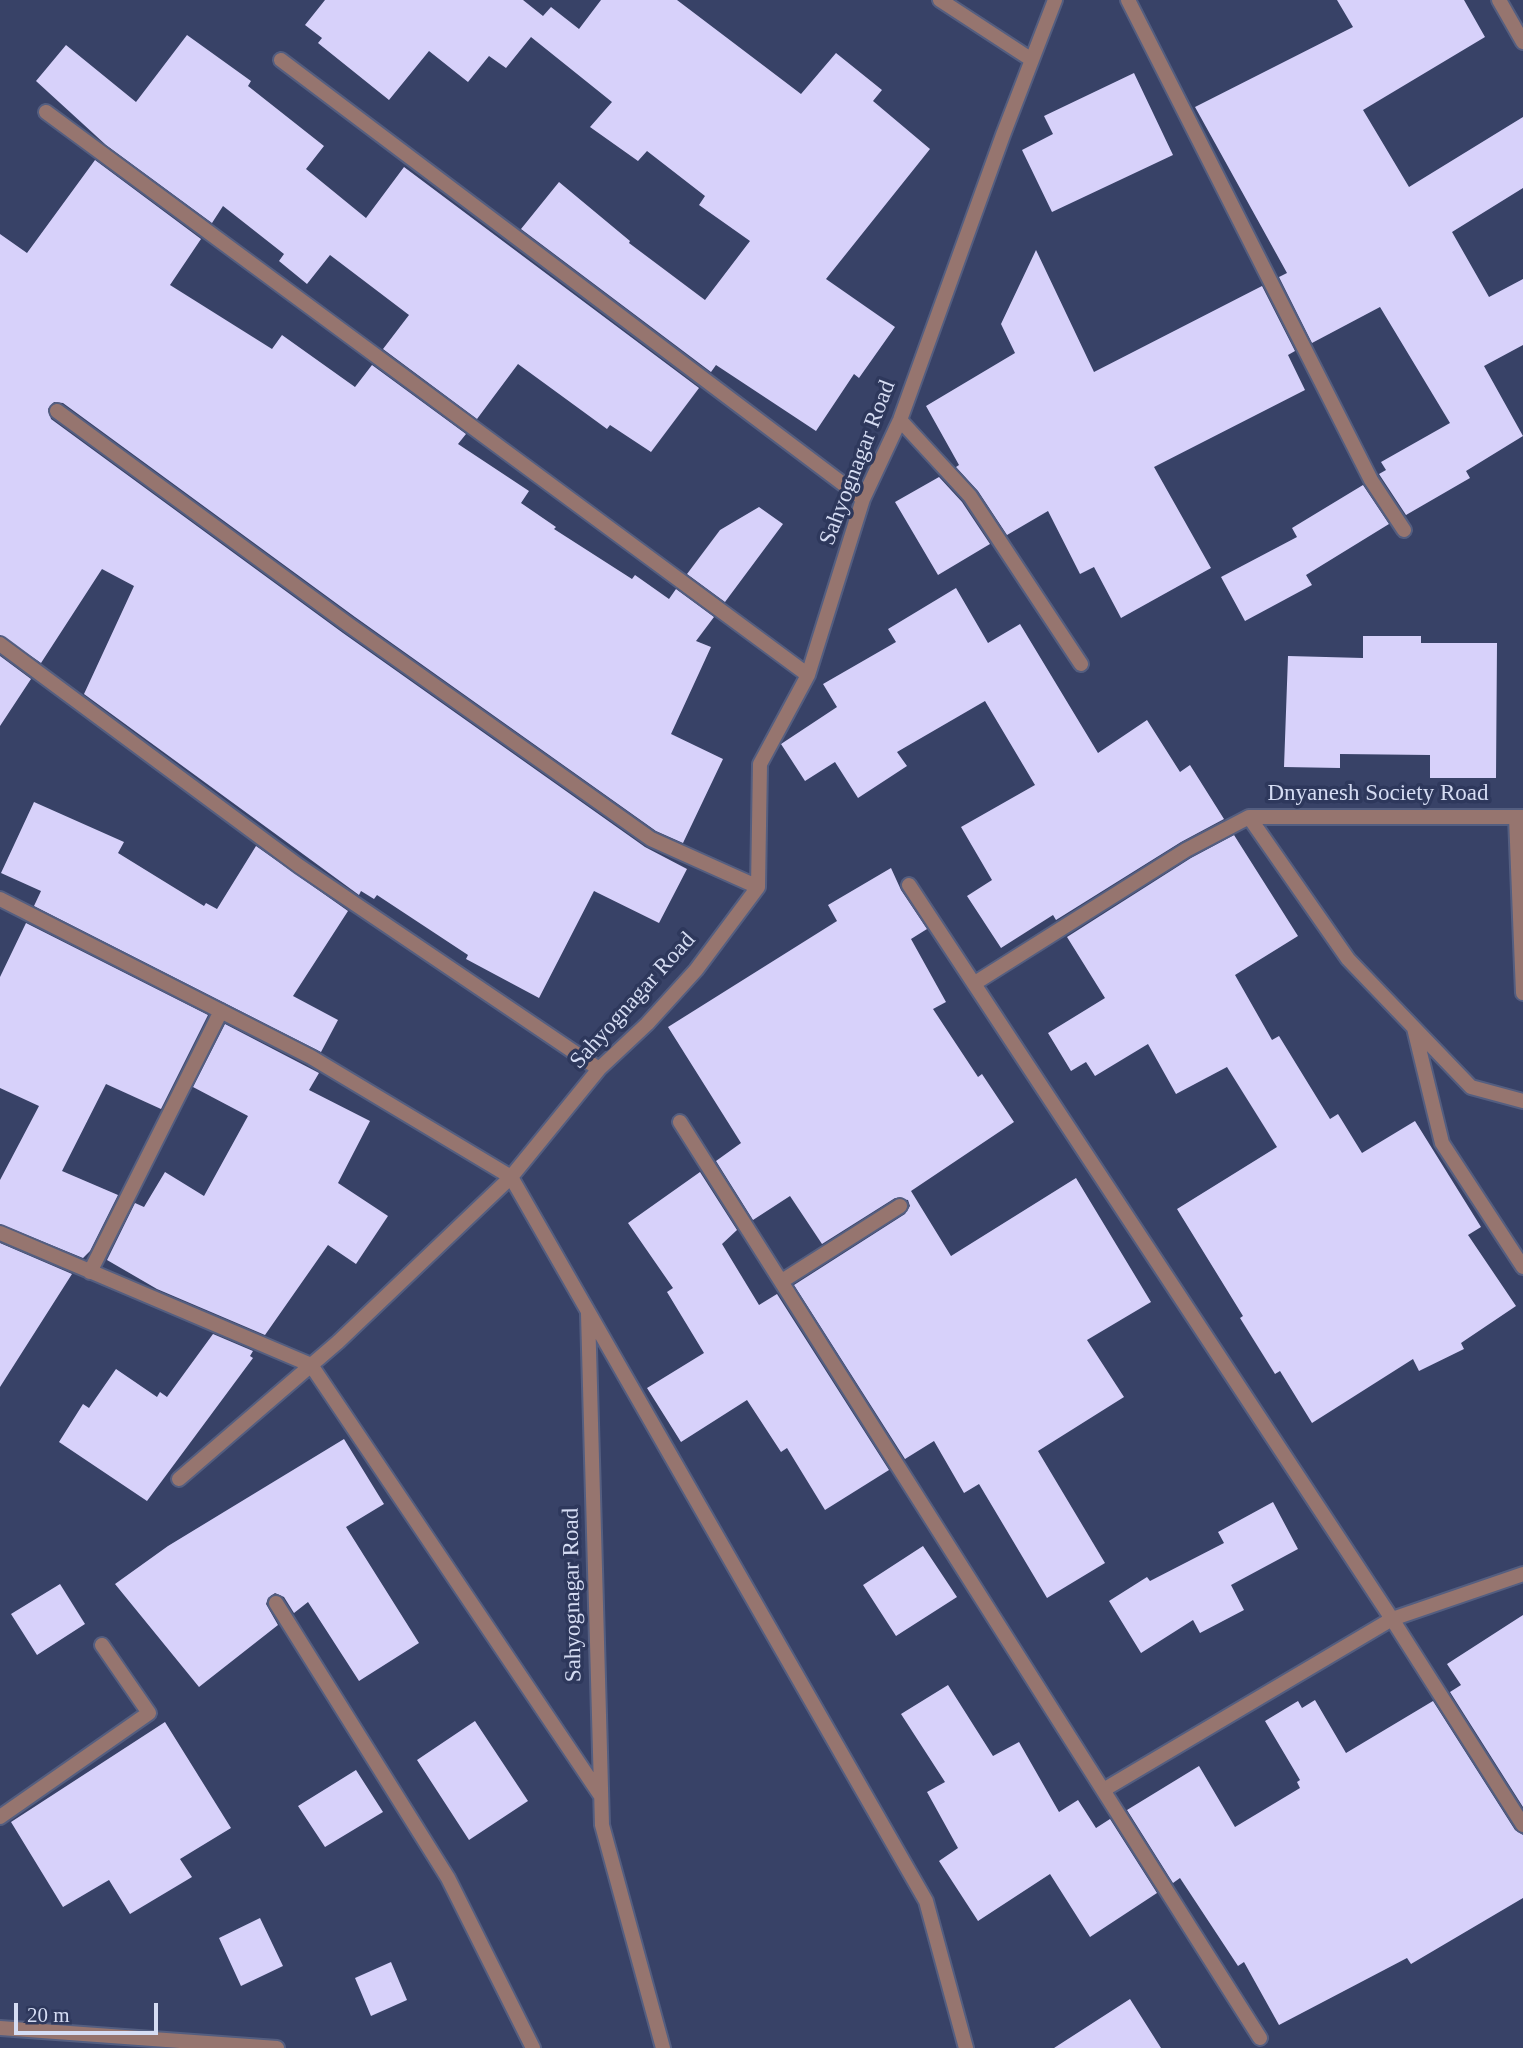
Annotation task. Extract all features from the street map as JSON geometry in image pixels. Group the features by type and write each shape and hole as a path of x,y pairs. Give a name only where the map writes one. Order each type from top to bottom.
{"street":[{"path":"940,0 1032,60"},
{"name":"Sahyognagar Road","path":"663,2048 602,1825 588,1311 511,1177 599,1069 647,1024 696,970 758,887 760,764 808,675 863,499 900,420 1055,0"},
{"path":"1128,0 1371,480 1404,530"},
{"path":"1499,0 1523,41"},
{"path":"281,60 863,499"},
{"path":"46,112 808,675"},
{"path":"57,411 349,625 651,839 758,887"},
{"path":"900,420 970,496 1081,664"},
{"path":"0,644 299,866 599,1069"},
{"path":"975,983 1186,850 1249,817"},
{"name":"Dnyanesh Society Road","path":"1249,817 1520,817"},
{"name":"Dnyanesh Society Road","path":"1249,817 1348,959 1413,1027 1471,1087 1523,1101"},
{"path":"1520,817 1523,993"},
{"path":"909,885 1392,1619 1523,1825"},
{"path":"0,900 311,1057 511,1177 311,1365 179,1479"},
{"path":"90,1272 221,1011"},
{"path":"1413,1027 1442,1143 1523,1267"},
{"path":"680,1122 1105,1789 1260,2038"},
{"path":"782,1281 900,1206"},
{"path":"0,1233 311,1365 601,1796"},
{"path":"588,1311 926,1902 966,2048"},
{"path":"1105,1789 1392,1619 1523,1574"},
{"path":"276,1603 448,1878 533,2048"},
{"path":"0,1817 149,1713 102,1645"},
{"path":"0,2028 276,2048"}],"building":[{"path":"325,0 523,0 543,16 551,7 579,29 601,0 677,0 801,94 836,53 882,90 873,101 930,149 826,279 895,327 859,378 854,374 816,431 716,365 711,372 521,229 559,182 630,241 629,243 705,300 750,241 699,205 705,196 647,151 638,161 590,127 612,102 531,37 506,68 489,56 468,82 429,51 389,100 318,43 322,38 305,25"},
{"path":"1337,0 1464,0 1485,37 1363,110 1409,187 1523,117 1523,188 1452,232 1489,297 1523,279 1523,345 1484,366 1523,436 1466,471 1470,478 1406,515 1379,474 1386,470 1381,462 1450,423 1380,307 1312,343 1279,277 1287,273 1195,107 1353,27"},
{"path":"187,35 251,81 248,86 324,146 306,169 366,218 404,167 699,388 651,452 610,425 607,429 518,364 477,419 383,349 409,315 330,255 307,284 279,261 284,254 223,206 212,223 106,145 36,81 66,45 136,102"},
{"path":"1134,73 1173,155 1052,212 1022,150 1053,134 1044,116"},
{"path":"95,160 201,239 170,285 272,349 282,335 355,387 372,365 466,434 458,444 529,491 521,503 556,527 554,529 632,579 635,575 669,599 676,589 714,617 696,641 711,647 671,734 723,759 683,843 656,831 355,617 63,403 54,402 48,409 51,419 343,633 645,847 687,869 659,923 594,891 539,998 466,959 468,955 377,895 374,899 361,891 359,895 84,694 134,586 102,569 41,663 0,635 0,234 27,253"},
{"path":"1036,250 1094,372 1262,286 1295,351 1288,355 1305,390 1154,467 1211,568 1121,618 1094,567 1080,574 1048,511 1007,535 978,491 956,467 959,465 926,406 1015,353 1001,324"},
{"path":"939,477 962,502 990,544 938,575 895,502"},
{"path":"1363,485 1389,524 1306,575 1312,585 1245,621 1221,577 1297,537 1292,528"},
{"path":"759,507 783,524 725,602 687,574 720,530"},
{"path":"956,588 988,643 1020,624 1098,753 1147,720 1180,772 1190,765 1224,819 1181,842 1056,920 1053,915 1001,948 967,896 992,880 961,827 1035,785 985,701 897,752 907,766 858,798 835,762 805,781 781,744 837,707 823,684 896,642 888,629"},
{"path":"1363,636 1421,636 1421,643 1497,643 1496,778 1430,778 1430,755 1340,754 1340,768 1284,767 1288,656 1363,658"},
{"path":"0,656 31,679 0,726"},
{"path":"34,802 124,842 118,853 204,906 206,903 217,909 256,846 348,911 293,996 338,1020 321,1052 34,906 41,891 1,873"},
{"path":"1234,835 1298,936 1235,975 1272,1040 1279,1036 1330,1119 1338,1114 1362,1153 1415,1121 1481,1227 1468,1235 1516,1306 1461,1343 1464,1349 1419,1371 1413,1359 1312,1423 1280,1371 1275,1374 1240,1318 1243,1316 1177,1209 1277,1147 1227,1067 1176,1094 1148,1044 1095,1076 1086,1062 1071,1071 1048,1033 1105,998 1067,937 1191,858"},
{"path":"891,868 901,890 927,929 911,939 946,1002 933,1009 978,1077 982,1074 1014,1122 911,1191 951,1256 1076,1178 1151,1302 1087,1340 1124,1397 1038,1451 1105,1563 1047,1598 979,1484 964,1493 934,1441 905,1459 794,1285 905,1214 910,1206 908,1200 895,1198 822,1244 790,1196 753,1220 716,1161 741,1143 668,1027 837,921 828,905"},
{"path":"26,923 208,1015 161,1109 106,1084 62,1171 118,1195 90,1251 83,1258 0,1224 0,1180 39,1106 0,1088 0,977"},
{"path":"225,1024 319,1073 309,1090 370,1121 338,1183 388,1216 356,1264 328,1245 265,1335 157,1289 107,1260 135,1203 144,1207 165,1172 204,1196 248,1116 193,1087"},
{"path":"700,1172 737,1230 722,1244 759,1305 777,1294 889,1470 825,1510 787,1448 781,1452 747,1400 681,1442 647,1388 704,1353 667,1292 673,1288 628,1223"},
{"path":"0,1243 72,1274 0,1387"},
{"path":"213,1334 253,1351 250,1356 253,1358 147,1501 59,1442 83,1404 89,1408 116,1369 157,1397 160,1392 167,1397"},
{"path":"344,1439 384,1504 346,1527 419,1643 359,1681 308,1602 294,1613 284,1597 275,1593 268,1598 266,1604 278,1625 199,1687 115,1584 168,1546"},
{"path":"1273,1502 1298,1549 1231,1585 1244,1610 1200,1633 1193,1620 1141,1653 1109,1601 1147,1577 1150,1581 1224,1543 1218,1532"},
{"path":"923,1546 957,1597 896,1636 863,1585"},
{"path":"60,1584 85,1624 37,1655 11,1614"},
{"path":"1523,1615 1523,1807 1450,1692 1461,1685 1447,1664"},
{"path":"948,1685 993,1756 1019,1742 1059,1812 1078,1800 1096,1828 1110,1819 1157,1893 1090,1937 1050,1874 978,1921 939,1861 958,1848 927,1792 945,1782 901,1714"},
{"path":"1315,1700 1346,1753 1433,1701 1515,1830 1523,1835 1523,1898 1411,1964 1407,1958 1279,2025 1244,1962 1238,1966 1180,1878 1173,1883 1127,1810 1199,1766 1235,1827 1300,1788 1297,1782 1300,1780 1265,1721 1298,1701 1302,1708"},
{"path":"475,1721 528,1801 469,1840 417,1760"},
{"path":"165,1722 231,1828 180,1859 192,1877 130,1914 109,1880 63,1907 11,1822"},
{"path":"356,1770 383,1812 325,1847 298,1806"},
{"path":"260,1918 283,1966 241,1986 219,1938"},
{"path":"391,1962 407,2000 371,2016 355,1978"},
{"path":"1130,1999 1161,2048 1054,2048"}]}
